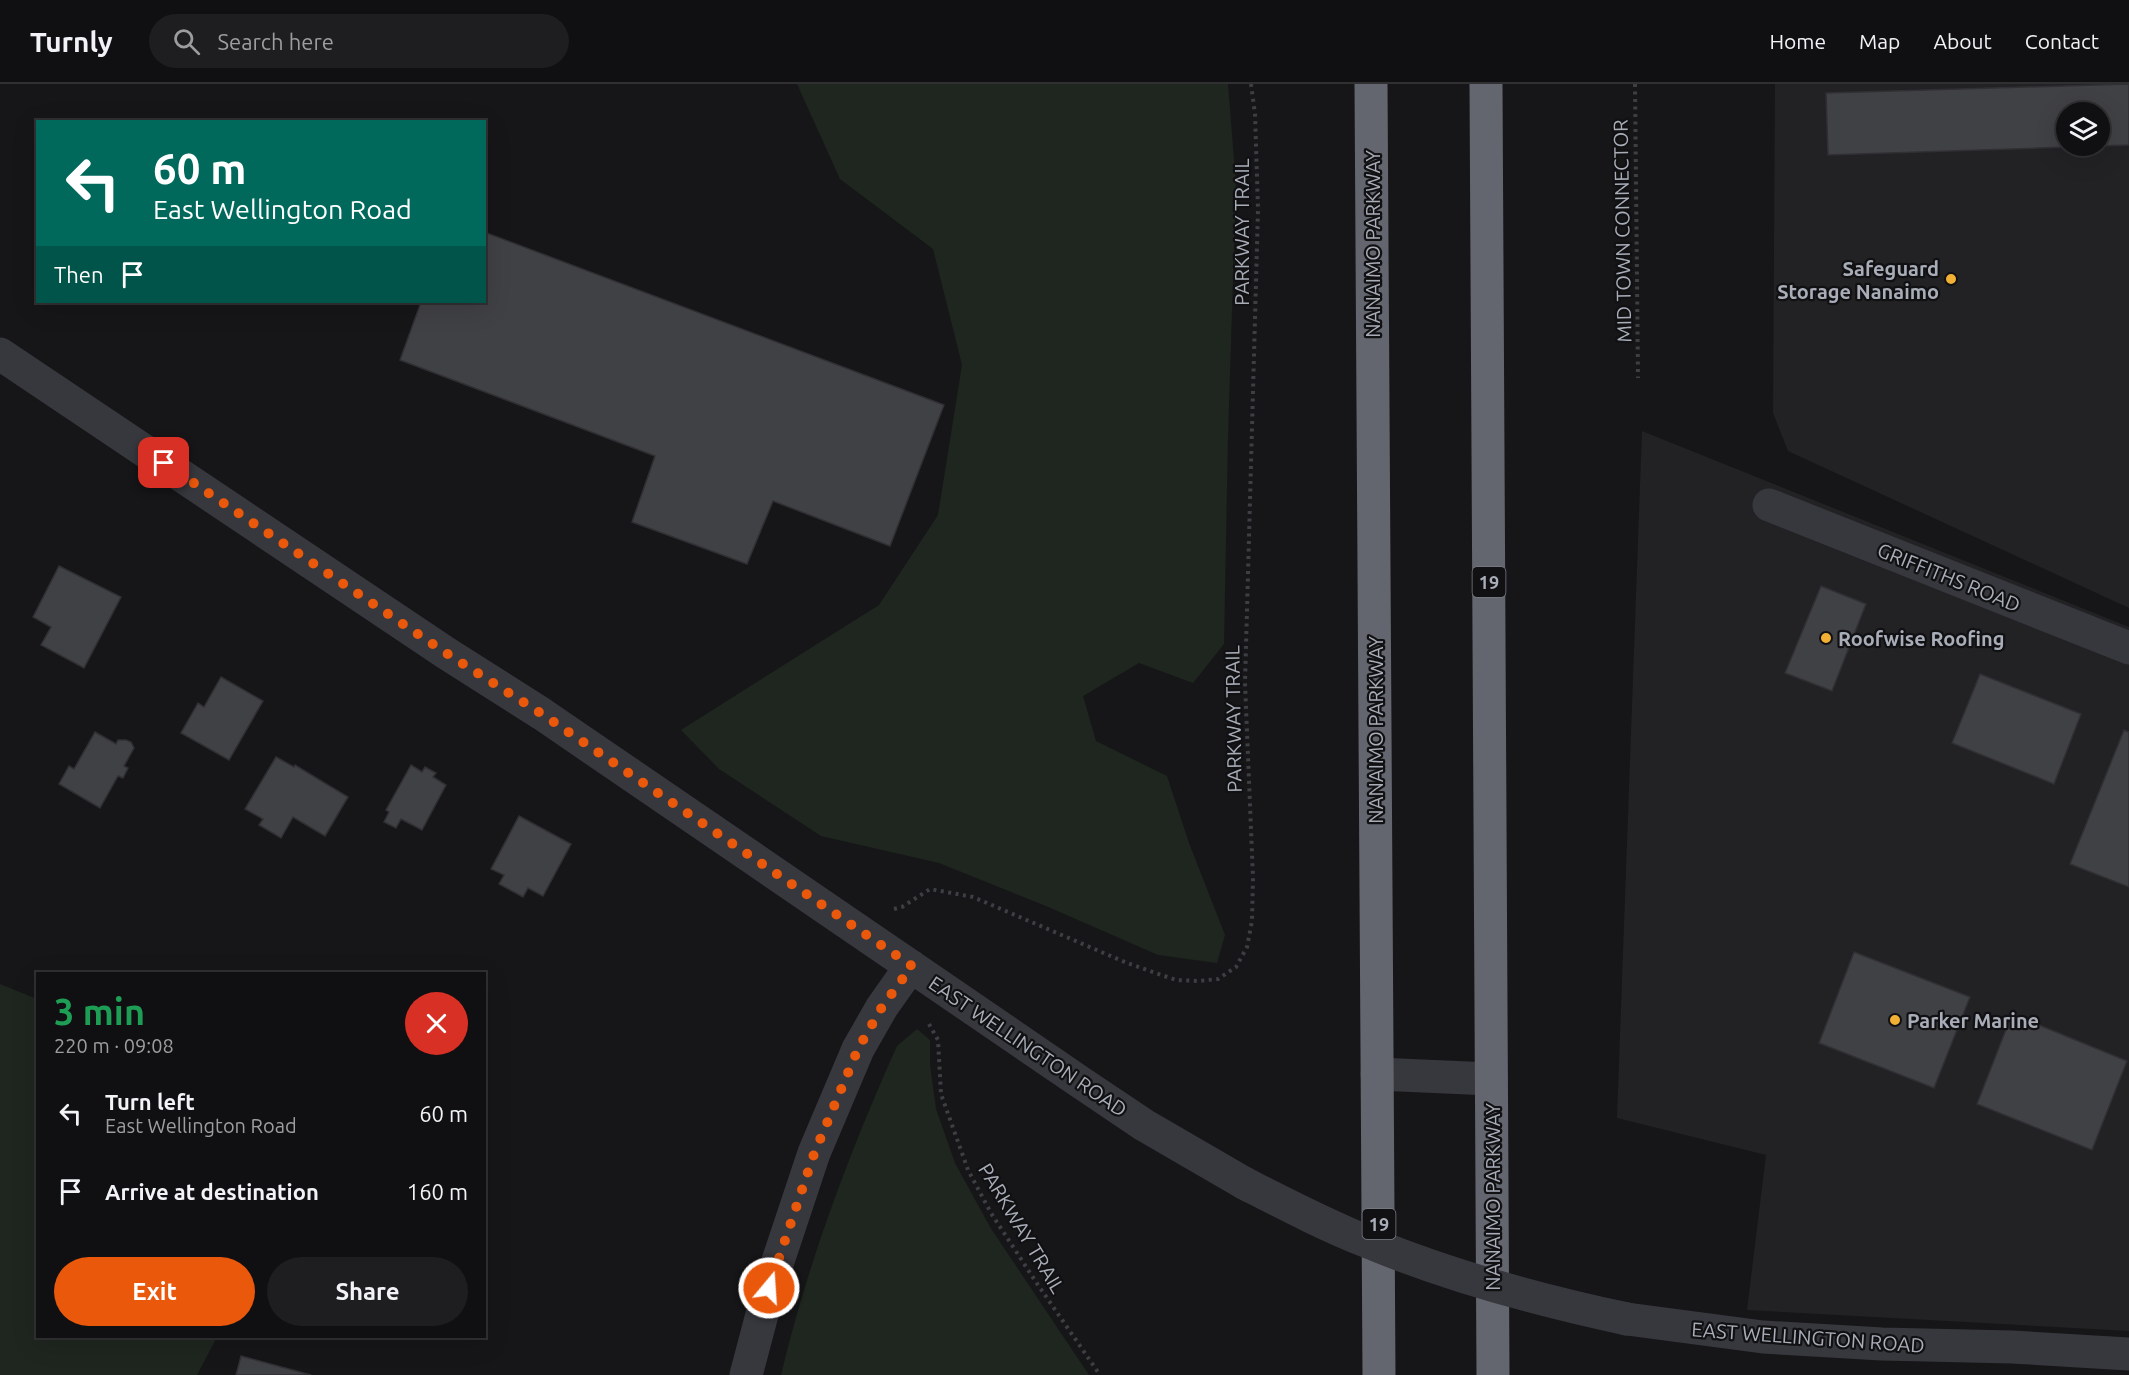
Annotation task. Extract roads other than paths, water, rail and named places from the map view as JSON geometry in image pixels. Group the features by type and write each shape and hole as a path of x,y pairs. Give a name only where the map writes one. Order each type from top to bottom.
{"highway":[{"name":"NANAIMO PARKWAY","path":"1371,84 1379,1375"},
{"name":"NANAIMO PARKWAY","path":"1486,84 1493,1375"}],"street":[{"name":"EAST WELLINGTON ROAD","path":"0,354 446,653 562,728 1144,1125 1244,1183 1319,1221 1419,1262 1470,1279 1553,1303 1627,1319 1763,1337 2129,1354"},
{"name":"GRIFFITHS ROAD","path":"1769,505 2129,648"},
{"path":"746,1375 769,1288 814,1154 858,1049 882,1007 912,966"},
{"path":"1377,1074 1491,1079"}],"place":[{"name":"Safeguard Storage Nanaimo","path":"1951,279"},
{"name":"Roofwise Roofing","path":"1826,638"},
{"name":"Parker Marine","path":"1895,1020"}]}
